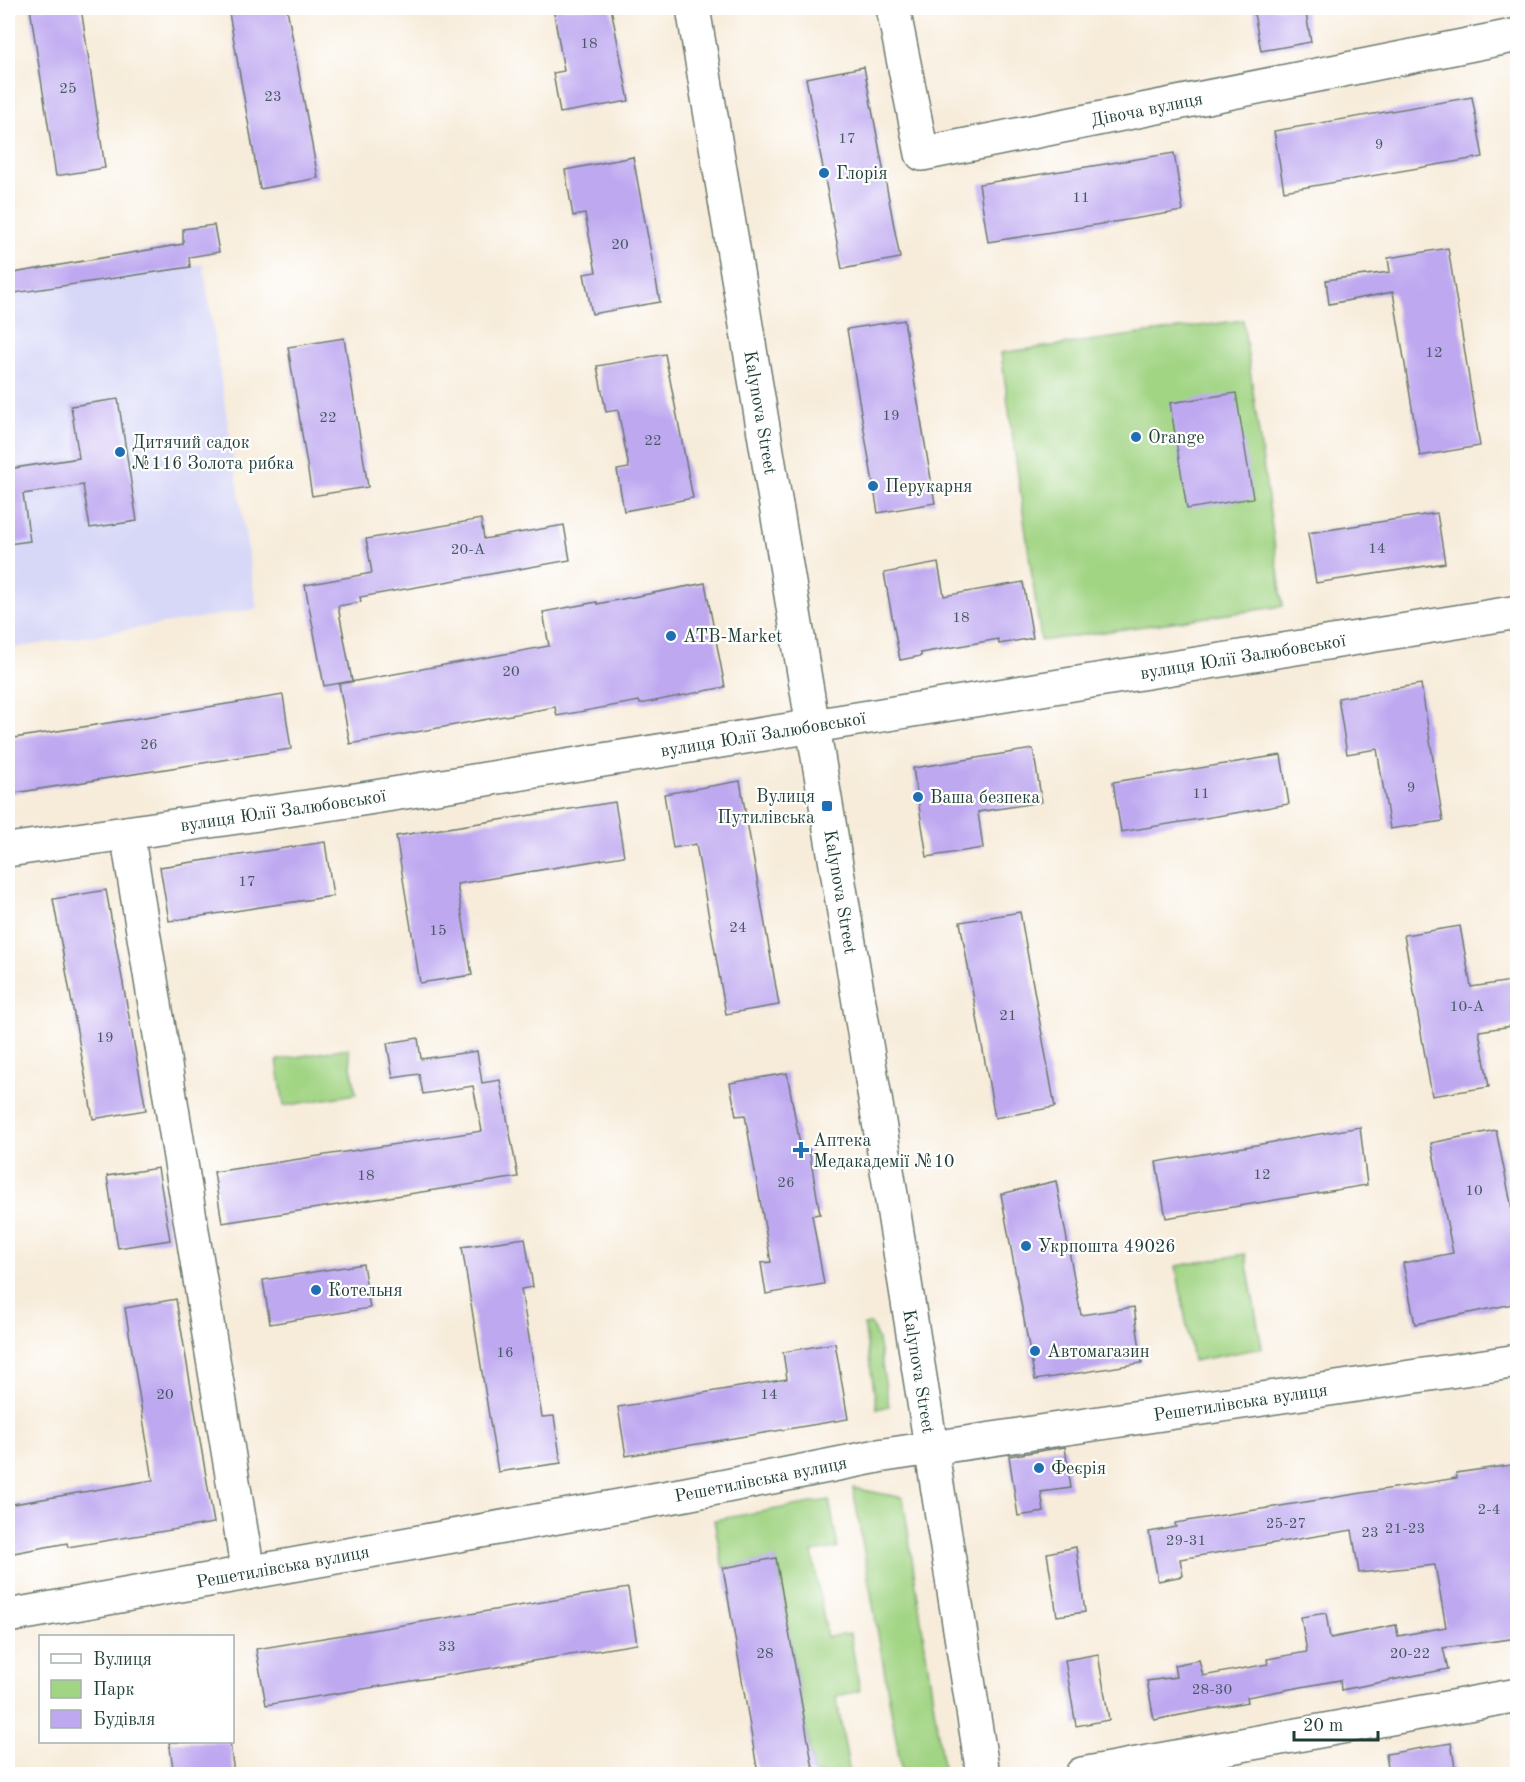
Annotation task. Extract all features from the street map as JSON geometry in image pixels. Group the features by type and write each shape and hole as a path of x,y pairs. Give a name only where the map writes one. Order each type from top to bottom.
{"street":[{"name":"Kalynova Street","path":"693,8 932,1447 983,1774"},
{"name":"Дівоча вулиця","path":"893,8 922,154 1518,35"},
{"name":"вулиця Юлії Залюбовської","path":"8,850 362,799 1518,612"},
{"path":"127,833 248,1573"},
{"name":"Решетилівська вулиця","path":"8,1616 932,1447 1518,1361"},
{"path":"1082,1774 1518,1695"}],"shaded area":[{"name":"Дитячий садок №116 Золота рибка","path":"203,264 257,609 8,649 8,294"}],"green space":[{"name":"Orange","path":"1243,320 1283,606 1041,641 1001,353"},
{"path":"348,1048 356,1094 284,1106 277,1060"},
{"path":"1245,1254 1262,1348 1193,1361 1176,1266"},
{"path":"871,1324 878,1340 889,1406 877,1409 864,1325"},
{"path":"853,1488 903,1498 944,1774 902,1774"},
{"path":"829,1500 838,1548 812,1552 827,1637 850,1634 860,1691 836,1696 850,1774 814,1774 776,1559 723,1568 714,1520"}],"building":[{"path":"30,8 81,8 105,168 56,176"},
{"path":"261,8 287,8 318,178 260,189 229,13"},
{"path":"553,8 611,8 629,101 560,113 553,73 564,71"},
{"path":"1253,8 1305,8 1311,42 1261,51"},
{"path":"864,67 900,258 842,269 806,78"},
{"path":"1472,97 1483,157 1284,191 1274,131"},
{"path":"1174,153 1183,211 988,242 979,184"},
{"path":"633,157 660,302 592,314 584,274 596,272 585,214 573,216 565,170"},
{"path":"214,225 219,252 189,257 190,267 8,294 8,274 183,244 183,229"},
{"path":"1448,248 1480,446 1420,456 1393,292 1329,304 1326,280 1390,272 1388,258"},
{"path":"904,320 935,503 878,513 847,329"},
{"path":"344,338 368,487 312,496 288,347"},
{"path":"665,354 693,498 624,511 617,470 629,468 618,410 606,412 597,366"},
{"path":"1236,393 1253,498 1187,509 1170,403"},
{"path":"118,399 137,521 90,528 83,485 23,494 30,541 8,544 8,469 79,458 71,406"},
{"path":"1437,513 1445,563 1316,583 1308,533"},
{"path":"481,519 484,539 564,525 570,560 360,597 361,602 338,606 352,681 324,686 305,585 372,573 366,539"},
{"path":"938,563 944,596 1023,582 1033,638 999,644 998,639 921,653 921,656 900,660 884,573"},
{"path":"705,583 725,687 640,704 639,701 557,716 555,707 350,744 339,684 549,646 543,612"},
{"path":"1421,684 1443,821 1390,829 1377,749 1347,754 1338,698"},
{"path":"283,695 291,749 8,794 8,739"},
{"path":"1033,749 1042,802 978,812 983,848 927,857 913,768"},
{"path":"1281,755 1289,804 1121,832 1113,782"},
{"path":"740,781 779,1005 726,1014 696,844 673,848 664,794"},
{"path":"615,802 624,856 457,884 472,975 420,983 396,836"},
{"path":"325,842 333,896 169,921 160,867"},
{"path":"106,890 146,1110 93,1119 53,899"},
{"path":"1020,912 1055,1107 995,1118 960,922"},
{"path":"1460,926 1471,987 1518,980 1518,1025 1479,1031 1489,1087 1432,1096 1404,935"},
{"path":"418,1038 421,1059 477,1051 482,1083 500,1080 518,1177 222,1223 214,1172 482,1131 473,1086 423,1094 419,1074 393,1078 387,1043"},
{"path":"787,1073 801,1150 809,1149 820,1214 812,1215 824,1284 766,1294 761,1263 771,1262 745,1115 736,1116 730,1083"},
{"path":"1360,1127 1367,1185 1166,1218 1156,1162"},
{"path":"1496,1130 1518,1238 1518,1303 1415,1324 1403,1263 1453,1253 1431,1143"},
{"path":"158,1168 170,1240 118,1248 107,1176"},
{"path":"1056,1181 1081,1315 1134,1307 1142,1363 1035,1380 1001,1194"},
{"path":"525,1238 533,1287 521,1289 542,1417 554,1416 561,1463 498,1472 462,1247"},
{"name":"Котельня","path":"363,1264 370,1308 270,1324 263,1280"},
{"path":"176,1299 214,1523 68,1547 67,1543 8,1554 8,1505 153,1480 125,1308"},
{"path":"835,1343 848,1419 626,1456 618,1407 787,1379 783,1352"},
{"name":"Феєрія","path":"1065,1447 1071,1488 1041,1492 1044,1512 1018,1516 1009,1456"},
{"path":"1518,1464 1518,1638 1443,1648 1448,1669 1341,1690 1340,1680 1247,1697 1248,1702 1154,1720 1147,1681 1176,1677 1174,1665 1199,1660 1203,1676 1268,1664 1267,1659 1307,1652 1301,1617 1326,1613 1330,1638 1396,1625 1398,1636 1446,1627 1435,1565 1359,1573 1352,1530 1180,1559 1183,1576 1158,1581 1149,1532 1176,1527 1175,1523 1457,1478 1456,1473"},
{"path":"1076,1547 1085,1612 1057,1616 1047,1553"},
{"path":"776,1558 814,1774 758,1774 723,1568"},
{"path":"628,1588 637,1644 266,1705 256,1649"},
{"path":"1098,1654 1109,1720 1076,1726 1065,1660"},
{"path":"169,1743 230,1743 234,1774 174,1774"},
{"path":"1451,1743 1456,1774 1389,1774 1386,1754"}],"place":[{"name":"Глорія","path":"824,173"},
{"name":"Orange","path":"1136,437"},
{"name":"Дитячий садок №116 Золота рибка","path":"120,452"},
{"name":"Перукарня","path":"873,486"},
{"name":"ATB-Market","path":"671,636"},
{"name":"Ваша безпека","path":"918,797"},
{"name":"Вулиця Путилівська","path":"827,806"},
{"name":"Аптека Медакадемії №10","path":"801,1150"},
{"name":"Укрпошта 49026","path":"1026,1246"},
{"name":"Котельня","path":"316,1290"},
{"name":"Автомагазин","path":"1035,1351"},
{"name":"Феєрія","path":"1039,1468"}]}
